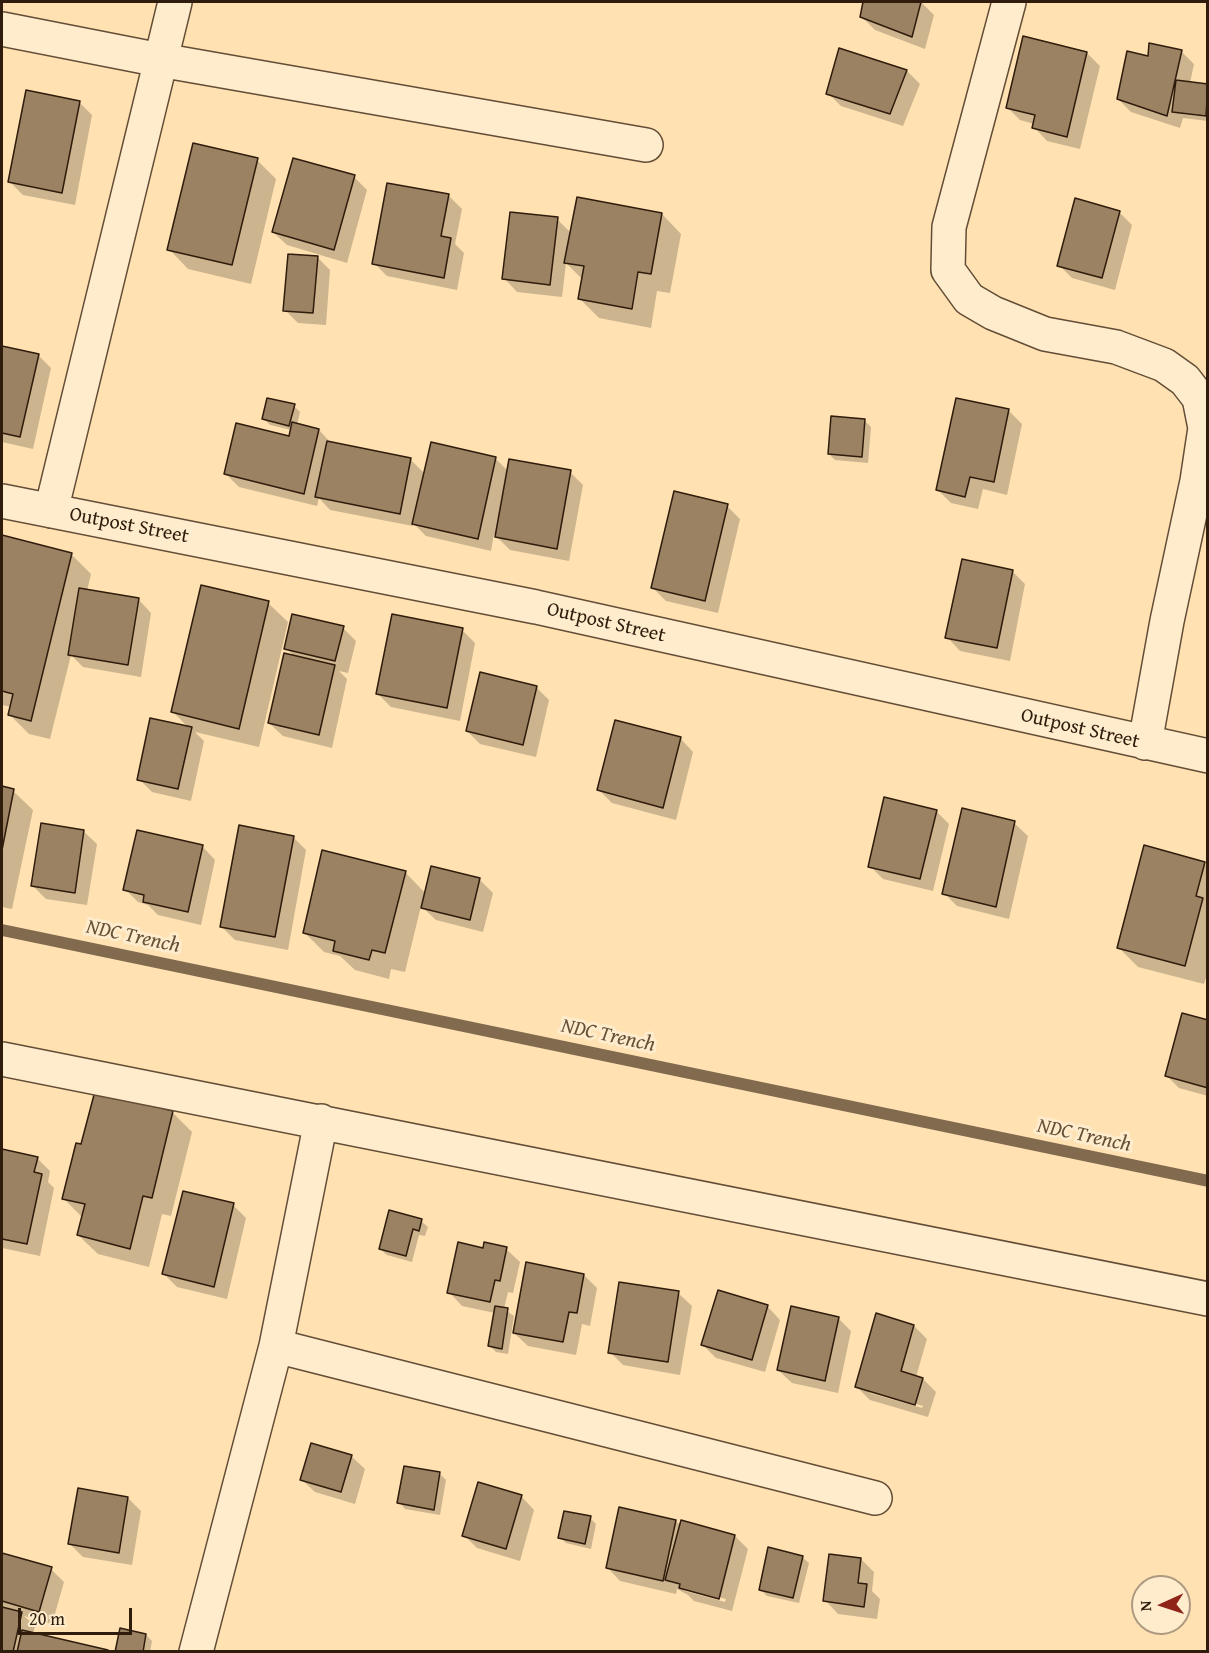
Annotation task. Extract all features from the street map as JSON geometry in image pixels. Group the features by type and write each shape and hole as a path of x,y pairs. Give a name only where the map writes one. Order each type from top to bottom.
{"street":[{"path":"51,511 176,2"},
{"path":"1009,2 949,227 948,270 969,299 993,313 1045,334 1116,347 1164,365 1185,381 1199,398 1205,428 1197,481 1167,621 1145,743"},
{"path":"2,29 160,60 646,145"},
{"name":"Outpost Street","path":"2,501 536,607 1208,756"},
{"path":"2,1059 1208,1299"},
{"path":"196,1652 276,1346 321,1121"},
{"path":"276,1346 875,1498"}],"building":[{"path":"863,2 921,2 912,37 860,17"},
{"path":"1023,36 1087,52 1067,137 1032,128 1035,115 1006,108"},
{"path":"1149,43 1182,50 1167,116 1117,99 1127,51 1148,56"},
{"path":"839,48 907,70 890,114 826,94"},
{"path":"1176,80 1208,84 1206,116 1172,112"},
{"path":"26,90 80,101 62,193 8,182"},
{"path":"193,143 258,158 232,265 167,250"},
{"path":"293,158 355,175 334,250 272,232"},
{"path":"387,183 449,194 441,236 451,238 444,278 372,264"},
{"path":"577,197 662,213 651,274 638,272 632,309 578,299 584,266 564,263"},
{"path":"1075,198 1120,211 1102,278 1057,266"},
{"path":"510,212 558,217 550,285 502,279"},
{"path":"288,254 318,256 313,313 283,311"},
{"path":"2,346 39,354 20,437 2,433"},
{"path":"267,398 295,404 289,426 262,419"},
{"path":"956,398 1009,409 994,482 970,477 965,497 936,490"},
{"path":"831,416 865,419 862,457 828,454"},
{"path":"292,422 319,429 304,494 224,474 236,423 289,436"},
{"path":"327,441 411,458 400,514 315,497"},
{"path":"431,442 496,457 478,539 412,524"},
{"path":"509,459 571,470 557,549 495,537"},
{"path":"674,491 728,504 705,601 651,588"},
{"path":"2,535 72,553 31,721 8,715 13,694 2,691"},
{"path":"962,559 1013,570 997,648 945,638"},
{"path":"201,585 269,601 239,729 171,712"},
{"path":"79,588 139,598 128,665 68,655"},
{"path":"292,614 344,626 335,661 284,649"},
{"path":"392,614 463,628 447,708 376,694"},
{"path":"284,653 335,665 319,735 268,723"},
{"path":"480,672 537,686 523,745 466,731"},
{"path":"150,718 192,727 178,789 137,780"},
{"path":"615,720 681,737 663,808 597,790"},
{"path":"2,786 14,789 2,850"},
{"path":"884,797 937,810 920,879 868,867"},
{"path":"962,808 1015,821 996,907 942,894"},
{"path":"41,823 84,830 75,893 31,886"},
{"path":"239,825 294,836 275,937 220,927"},
{"path":"137,830 203,845 188,912 143,902 144,895 123,890"},
{"path":"1144,845 1205,862 1196,896 1203,898 1185,966 1117,948"},
{"path":"322,850 406,871 385,953 372,950 369,960 333,951 335,941 303,933"},
{"path":"431,866 480,878 470,920 421,908"},
{"path":"1182,1013 1208,1020 1208,1088 1165,1076"},
{"path":"95,1091 173,1111 152,1198 143,1196 130,1249 77,1235 85,1204 62,1199 76,1143 81,1144"},
{"path":"2,1149 38,1157 34,1172 42,1174 27,1244 2,1239"},
{"path":"183,1191 234,1203 214,1287 162,1274"},
{"path":"389,1210 422,1219 419,1231 413,1229 406,1256 379,1249"},
{"path":"458,1242 483,1248 484,1242 507,1247 500,1281 495,1280 490,1302 447,1293"},
{"path":"526,1262 584,1274 577,1313 569,1312 563,1342 513,1333"},
{"path":"619,1282 679,1291 668,1362 608,1353"},
{"path":"718,1290 768,1305 752,1360 701,1345"},
{"path":"495,1306 508,1308 502,1349 488,1346"},
{"path":"791,1306 839,1317 825,1381 777,1370"},
{"path":"876,1313 914,1325 901,1371 923,1378 915,1405 855,1387"},
{"path":"311,1443 352,1455 341,1492 300,1480"},
{"path":"404,1466 440,1472 434,1510 397,1503"},
{"path":"478,1482 522,1495 506,1549 462,1536"},
{"path":"78,1488 128,1497 119,1553 68,1544"},
{"path":"619,1507 676,1520 663,1581 606,1568"},
{"path":"564,1511 591,1516 585,1544 558,1538"},
{"path":"681,1520 735,1535 719,1599 679,1588 680,1584 665,1580"},
{"path":"768,1547 803,1556 793,1598 759,1590"},
{"path":"2,1553 52,1567 39,1612 2,1601"},
{"path":"829,1554 861,1558 858,1583 867,1584 864,1607 823,1601"},
{"path":"2,1607 22,1612 13,1652 2,1652"},
{"path":"120,1628 146,1634 143,1652 115,1652"},
{"path":"22,1630 108,1650 108,1652 17,1652"}],"waterway":[{"name":"NDC Trench","path":"2,930 1208,1181"}]}
